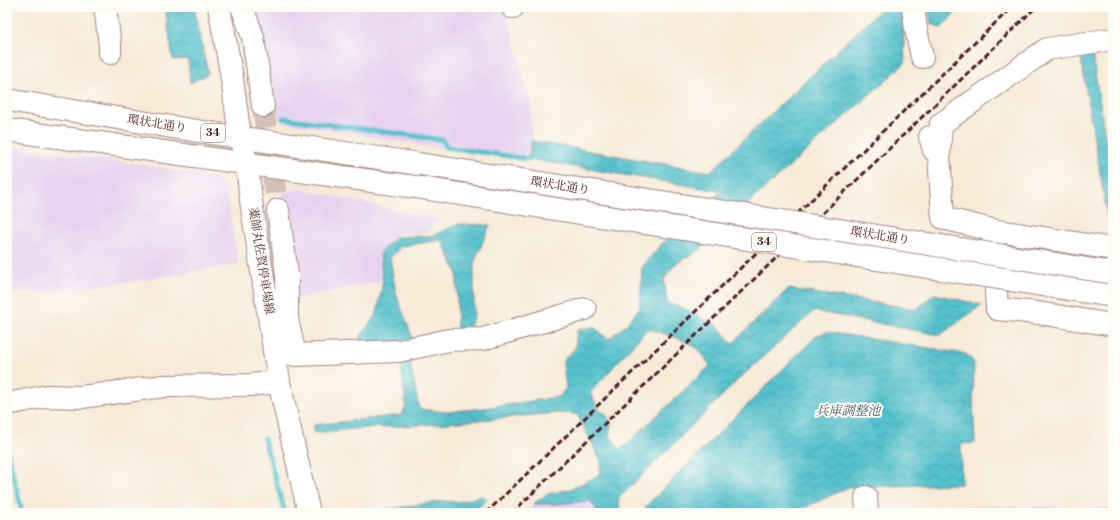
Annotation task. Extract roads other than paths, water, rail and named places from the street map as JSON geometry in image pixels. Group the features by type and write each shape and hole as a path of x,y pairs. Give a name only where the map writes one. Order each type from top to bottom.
{"main road":[{"path":"105,7 110,52"},
{"name":"薬師丸佐賀停車場線","path":"219,7 232,78 240,137 247,164 251,200 279,382 309,513"},
{"path":"242,7 253,37 263,106"},
{"path":"912,7 922,57"},
{"path":"1113,39 1047,49 941,124 935,145 943,218 992,230 1113,249"},
{"name":"環状北通り","path":"7,100 1113,273"},
{"name":"環状北通り","path":"7,130 415,187 1113,296"},
{"path":"278,210 287,274 287,319 295,355"},
{"path":"992,230 997,309 1038,313 1113,325"},
{"path":"274,350 295,355 399,351 449,340 483,339 585,309"},
{"path":"7,404 48,396 82,397 164,386 250,385 279,382"}],"water":[{"path":"165,7 194,7 208,74 190,83 188,59 173,60"},
{"path":"883,7 901,7 905,63 755,197 698,251 675,264 664,279 667,303 685,309 718,326 732,344 788,289 917,309 934,294 982,305 940,335 814,311 743,375 618,499 621,513 597,513 597,510 590,501 556,504 533,504 548,494 571,489 599,475 601,461 577,414 557,413 314,433 314,425 402,415 406,405 400,357 409,356 419,409 447,412 559,397 566,388 563,361 575,348 577,330 594,327 608,339 625,326 640,307 642,266 662,244 721,191 528,159 532,141 710,172","holes":["647,329 694,346 702,353 710,366 620,450 609,434 611,424 606,414 600,411 590,393"]},
{"path":"928,7 961,7 941,28 931,23"},
{"path":"1092,53 1113,188 1113,239 1111,239 1081,59"},
{"path":"458,224 490,225 474,263 474,315 468,332 457,333 457,273 442,240 401,246 390,258 396,294 413,339 353,348 377,313 383,281 380,252 396,237 431,236"},
{"name":"兵庫調整池","path":"828,332 966,354 974,362 973,399 975,443 961,444 961,484 849,487 804,508 799,513 646,513 646,506 817,335"},
{"path":"480,496 488,499 476,509 464,513 360,513 444,501 462,501"},
{"path":"981,508 1113,510 1113,513 882,513"}],"waterway":[{"path":"283,118 443,140 446,147 528,159"},
{"path":"264,439 285,513"},
{"path":"7,448 22,513"}],"tunnel":[{"path":"263,106 278,210"}],"railway":[{"path":"486,513 1012,7"},
{"path":"512,513 1036,7"}]}
